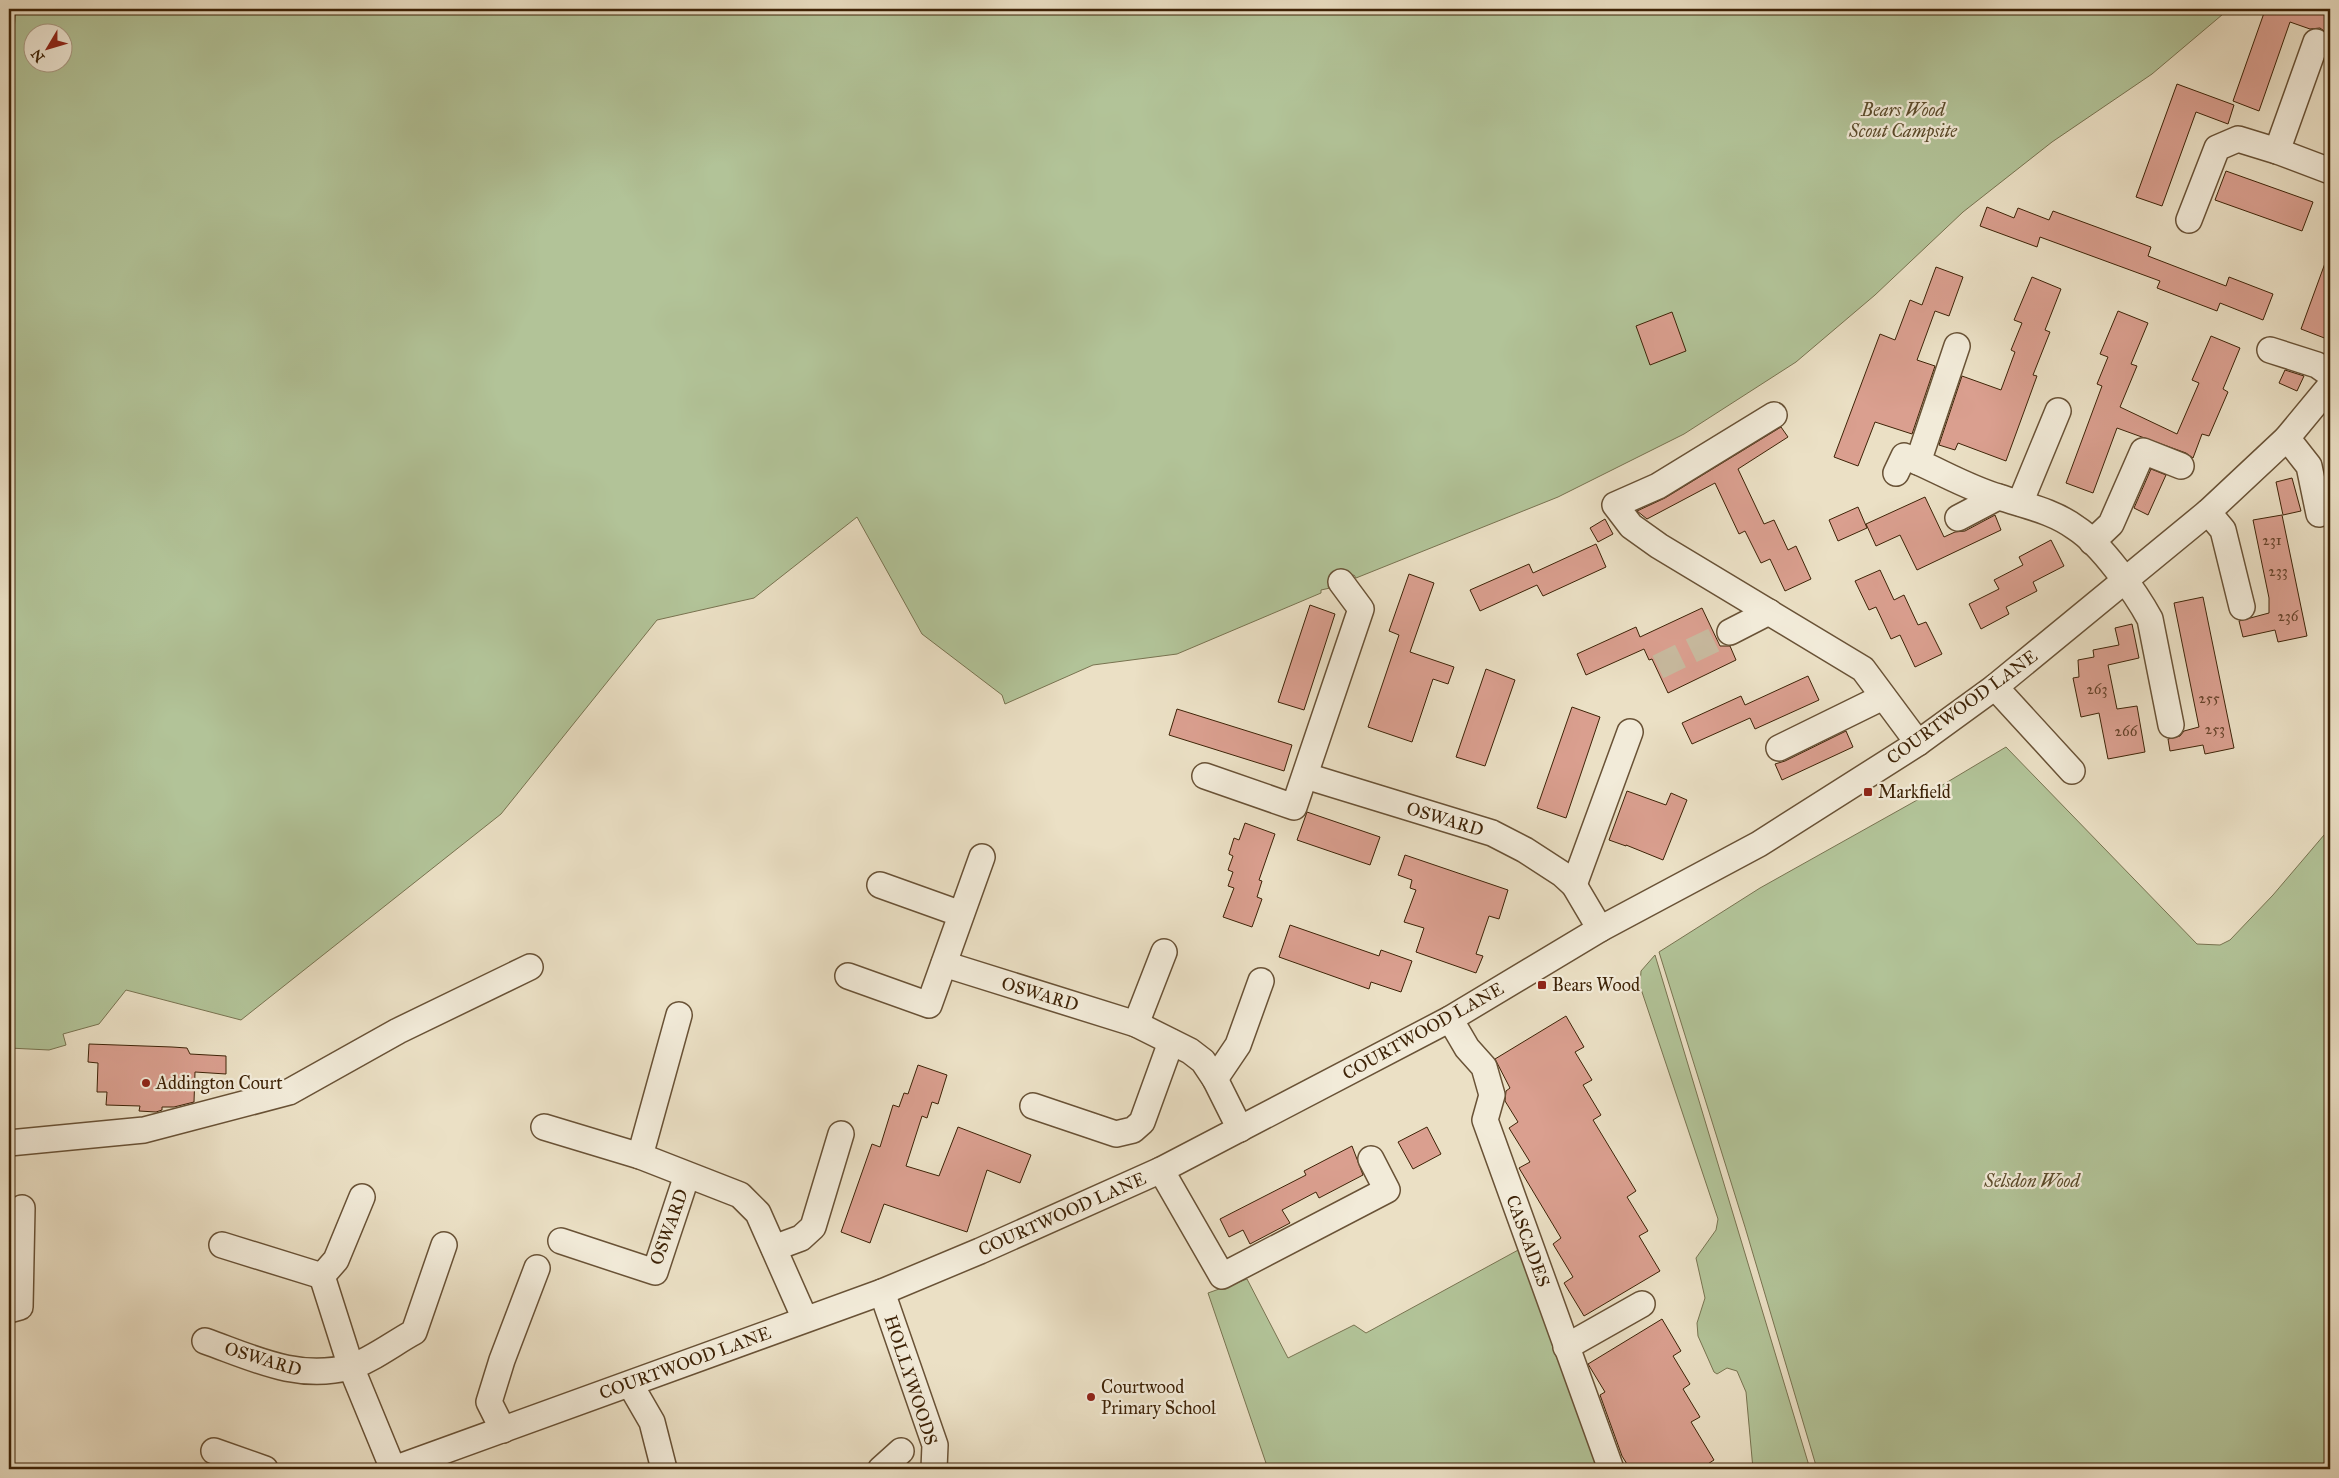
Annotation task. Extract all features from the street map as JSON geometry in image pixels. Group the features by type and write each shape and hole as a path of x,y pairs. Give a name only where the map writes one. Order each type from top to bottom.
{"street":[{"path":"2277,150 2316,42"},
{"path":"2189,220 2217,148 2238,139 2277,150 2330,171"},
{"path":"1918,462 1957,346"},
{"path":"2270,350 2317,366 2330,374"},
{"name":"COURTWOOD LANE","path":"394,1469 882,1292 980,1251 1161,1170 1450,1019 1600,929 1759,844 1918,743 1995,687 2126,582 2208,512 2287,438 2330,386"},
{"path":"1958,518 2009,500 2058,411"},
{"path":"1774,415 1658,486 1615,505 1631,526 1659,546 1863,670 1918,743"},
{"path":"2287,438 2309,466 2320,514"},
{"path":"2092,542 2111,524 2143,451 2181,466"},
{"path":"1896,472 1904,456 2009,500 2058,516 2078,529 2092,542 2126,582 2150,619 2171,725"},
{"path":"2208,512 2223,530 2242,606"},
{"path":"1205,776 1294,807 1361,609 1341,582"},
{"path":"1730,632 1769,612"},
{"path":"1995,687 2072,771"},
{"path":"1779,748 1883,697"},
{"path":"1574,885 1630,732"},
{"name":"OSWARD","path":"1306,776 1492,833 1525,850 1562,874 1574,885 1600,929"},
{"path":"848,976 929,1005 982,857"},
{"path":"880,885 961,914"},
{"path":"1136,1024 1164,952"},
{"name":"OSWARD","path":"944,964 1136,1024 1190,1051 1202,1061 1215,1079 1240,1129"},
{"path":"9,1143 144,1130 289,1092 398,1031 530,966"},
{"path":"1215,1079 1238,1045 1261,981"},
{"path":"640,1156 678,1015"},
{"name":"CASCADES","path":"1450,1019 1467,1048 1484,1067 1492,1095 1485,1120 1611,1469"},
{"path":"1033,1106 1116,1134 1133,1130 1142,1122 1171,1042"},
{"name":"OSWARD","path":"544,1127 640,1156 740,1195 758,1213 805,1319"},
{"path":"774,1248 801,1238 813,1227 841,1134"},
{"path":"1161,1170 1222,1276 1387,1190 1372,1159"},
{"name":"OSWARD","path":"561,1241 654,1272 687,1175"},
{"path":"322,1276 336,1260 362,1198"},
{"path":"9,1310 20,1307 22,1208"},
{"path":"222,1245 322,1276"},
{"name":"OSWARD","path":"205,1340 289,1370 310,1373 351,1367 414,1332 444,1245"},
{"path":"503,1430 489,1402 502,1360 536,1268"},
{"path":"322,1276 351,1367 394,1469"},
{"name":"HOLLYWOODS","path":"882,1292 935,1445 934,1469"},
{"path":"1566,1347 1642,1304"},
{"path":"630,1384 652,1422 664,1469"},
{"path":"214,1451 265,1469"},
{"path":"881,1469 901,1451"}],"green space":[{"name":"Bears Wood Scout Campsite","path":"16,9 2229,9 2152,74 2052,142 1963,212 1875,295 1796,362 1684,434 1558,497 1356,578 1354,575 1350,576 1330,588 1321,590 1321,593 1177,654 1093,665 1005,704 1002,695 922,634 857,517 754,598 657,620 501,814 241,1020 126,990 99,1024 63,1034 66,1045 49,1050 9,1048 9,80"},
{"name":"Selsdon Wood","path":"2006,747 2197,944 2220,945 2230,940 2273,895 2330,828 2330,1469 1817,1469 1745,1227 1659,952 1760,888 1919,799"},
{"path":"1655,955 1810,1469 1753,1469 1746,1392 1737,1371 1727,1368 1717,1374 1714,1372 1698,1336 1697,1323 1705,1298 1696,1258 1716,1230 1718,1219 1640,986 1641,971"},
{"path":"1520,1249 1602,1469 1268,1469 1208,1293 1247,1279 1288,1358 1354,1325 1366,1333"}],"building":[{"path":"2259,9 2313,9 2330,15 2327,33 2320,28 2310,29 2290,22 2259,111 2233,101 2264,13 2258,11"},
{"path":"2177,84 2234,105 2228,124 2196,112 2162,206 2136,197"},
{"path":"2226,171 2313,202 2302,231 2215,200"},
{"path":"1987,207 2014,218 2018,208 2049,220 2053,211 2151,247 2148,256 2226,286 2229,277 2273,294 2263,320 2220,303 2217,311 2157,288 2160,281 2040,237 2037,247 1980,226"},
{"path":"2328,255 2330,255 2330,329 2327,339 2301,329"},
{"path":"1936,267 1963,277 1949,316 1935,311 1917,360 1935,366 1912,434 1875,422 1858,466 1834,457 1880,334 1895,340 1910,300 1922,305"},
{"path":"2032,277 2061,289 2045,330 2050,332 2033,375 2037,376 2006,461 1958,443 1955,450 1939,445 1962,376 2001,390 2015,352 2011,350 2022,323 2014,320"},
{"path":"2118,311 2148,323 2131,364 2137,366 2120,407 2177,434 2199,383 2192,380 2211,336 2240,348 2223,389 2228,392 2209,436 2202,434 2193,458 2186,453 2117,428 2093,493 2066,483 2102,386 2097,384 2108,357 2100,354"},
{"path":"1672,312 1686,351 1650,365 1636,326"},
{"path":"2285,370 2304,376 2297,391 2279,383"},
{"path":"1781,427 1788,437 1738,469 1764,524 1774,520 1788,550 1796,546 1811,579 1785,591 1770,559 1761,563 1745,531 1739,534 1715,483 1647,519 1637,511 1665,498"},
{"path":"2151,469 2166,475 2148,515 2134,508"},
{"path":"2292,478 2301,511 2283,515 2276,482"},
{"path":"1925,497 1944,537 1955,532 1965,531 1995,515 2001,530 1917,570 1900,535 1876,546 1866,524"},
{"path":"1858,507 1867,528 1838,541 1829,520"},
{"path":"2282,515 2307,636 2278,642 2275,630 2243,637 2239,621 2269,613 2269,598 2253,520"},
{"path":"1605,519 1613,534 1598,542 1590,528"},
{"path":"2051,540 2064,566 2033,582 2037,591 2006,607 2009,614 1981,629 1969,604 1999,589 1994,580 2023,565 2019,557"},
{"path":"1596,544 1606,567 1543,596 1537,585 1480,611 1470,590 1529,564 1533,573"},
{"path":"1880,570 1894,600 1904,595 1918,625 1926,622 1942,654 1915,667 1900,635 1891,639 1876,607 1869,610 1855,581"},
{"path":"1409,574 1434,583 1410,652 1454,667 1448,684 1433,679 1412,742 1368,727 1399,635 1389,631"},
{"path":"2203,597 2234,748 2205,754 2203,745 2170,751 2168,739 2180,736 2184,731 2199,727 2174,603"},
{"path":"1310,605 1335,614 1304,710 1278,702"},
{"path":"1702,608 1720,646 1730,646 1736,660 1668,693 1652,659 1649,660 1644,649 1586,675 1577,654 1636,627 1640,637"},
{"path":"2132,624 2139,658 2108,665 2117,709 2137,706 2145,752 2108,759 2099,713 2081,717 2073,678 2079,677 2078,660 2094,657 2093,650 2119,645 2115,628"},
{"path":"1486,669 1515,680 1485,766 1456,757"},
{"path":"1808,676 1819,700 1755,729 1750,718 1692,744 1682,723 1741,696 1745,705"},
{"path":"1572,707 1600,717 1566,818 1537,808"},
{"path":"1177,709 1292,745 1284,771 1169,735"},
{"path":"1846,731 1853,747 1782,780 1775,764"},
{"path":"1627,791 1666,805 1671,793 1687,800 1663,860 1609,840"},
{"path":"1307,812 1380,837 1370,865 1297,840"},
{"path":"1245,823 1275,834 1259,880 1262,881 1257,897 1262,899 1252,927 1223,917 1234,888 1228,886 1233,872 1228,870 1233,856 1229,854 1234,838 1239,840"},
{"path":"1405,855 1508,890 1499,919 1489,916 1476,954 1483,956 1476,973 1416,952 1424,928 1404,922 1416,890 1410,888 1412,880 1398,875"},
{"path":"1290,925 1379,956 1381,950 1412,961 1401,992 1371,982 1369,989 1279,957"},
{"path":"1566,1016 1584,1047 1575,1052 1592,1080 1583,1085 1601,1115 1593,1120 1636,1191 1627,1197 1648,1231 1639,1236 1660,1271 1584,1316 1564,1283 1573,1277 1553,1244 1561,1238 1519,1168 1530,1162 1509,1128 1518,1122 1505,1101 1506,1091 1510,1088 1495,1059"},
{"name":"Addington Court","path":"89,1044 187,1048 190,1054 226,1056 226,1074 195,1072 194,1102 174,1107 162,1107 162,1110 156,1112 139,1111 140,1106 106,1105 107,1092 97,1092 98,1063 88,1062"},
{"path":"918,1065 947,1075 938,1104 932,1102 927,1118 922,1116 906,1166 939,1176 958,1127 1031,1155 1020,1183 987,1170 967,1232 884,1204 870,1243 841,1232 872,1144 880,1147 893,1105 899,1107 904,1093 908,1094"},
{"path":"1427,1127 1441,1154 1413,1169 1398,1142"},
{"path":"1352,1146 1363,1175 1319,1198 1316,1192 1282,1210 1290,1223 1250,1244 1243,1230 1229,1237 1220,1219 1306,1175 1304,1171"},
{"path":"1662,1319 1681,1351 1673,1356 1690,1384 1683,1389 1700,1417 1691,1422 1714,1460 1700,1469 1630,1469 1622,1456 1600,1395 1605,1392 1588,1364"}],"tunnel":[{"path":"1658,667 1730,632"}],"place":[{"name":"Markfield","path":"1868,792"},
{"name":"Bears Wood","path":"1542,985"},
{"name":"Addington Court","path":"146,1083"},
{"name":"Courtwood Primary School","path":"1091,1397"}]}
